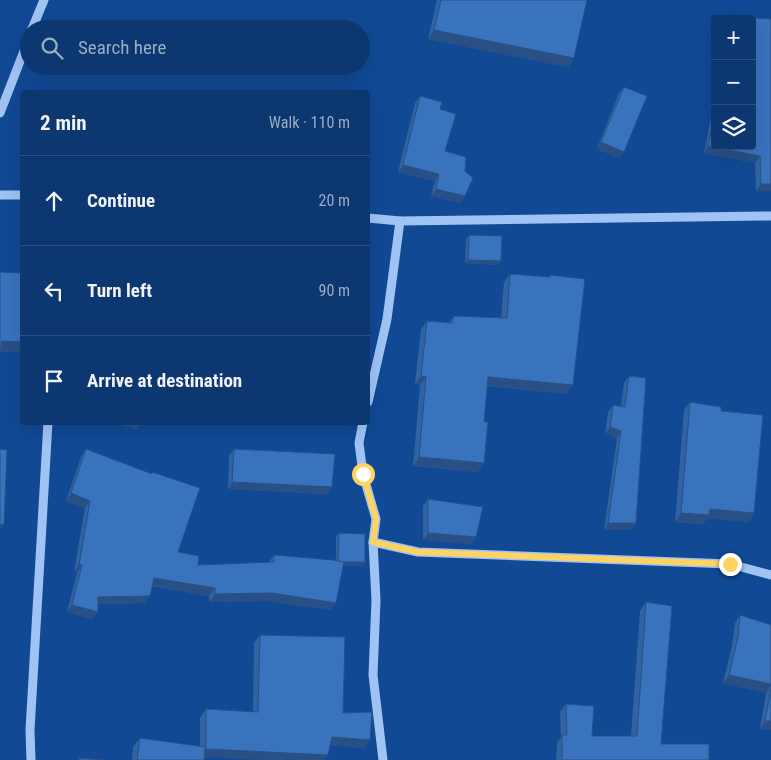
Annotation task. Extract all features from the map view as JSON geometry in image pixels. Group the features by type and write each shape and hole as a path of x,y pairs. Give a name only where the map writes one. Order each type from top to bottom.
{"street":[{"path":"36,20 44,0"},
{"path":"0,113 20,61"},
{"path":"0,195 20,195"},
{"path":"370,218 400,221 771,216"},
{"path":"370,393 387,319 400,221"},
{"path":"31,760 30,730 48,425"},
{"path":"363,425 359,443 363,474 376,519 373,542 376,600 372,675 383,760"},
{"path":"373,542 418,552 730,564 771,575"}],"building":[{"path":"441,0 587,0 574,58 434,30"},
{"path":"756,18 771,19 771,184 761,184 760,156 729,150 756,150"},
{"path":"624,87 647,96 624,152 601,142"},
{"path":"420,96 442,102 440,109 456,114 445,151 466,157 465,171 473,178 465,196 436,189 439,174 403,165"},
{"path":"711,132 711,147 708,146"},
{"path":"469,235 502,236 501,261 468,260"},
{"path":"0,272 20,273 20,342 2,341 0,354"},
{"path":"510,274 550,277 550,275 585,279 573,385 488,377 484,422 488,422 484,463 419,457 426,377 421,376 427,321 452,323 454,316 507,318"},
{"path":"629,376 646,378 636,523 608,523 621,431 610,427 613,405 625,407"},
{"path":"690,402 721,407 721,411 763,415 754,513 710,509 709,515 681,513"},
{"path":"0,449 7,450 4,525 0,524"},
{"path":"86,449 152,474 152,472 200,488 178,552 199,556 198,565 274,562 274,555 344,561 336,603 272,593 215,594 215,588 154,578 150,596 98,597 98,612 72,605 82,565 79,565 90,501 71,493"},
{"path":"234,449 335,454 332,487 232,482"},
{"path":"428,499 483,507 476,537 428,533"},
{"path":"339,533 365,534 365,562 338,561"},
{"path":"646,602 672,606 661,744 709,744 709,760 562,760 562,735 567,735 566,704 594,706 592,736 637,736"},
{"path":"740,615 771,625 771,684 729,675 738,637"},
{"path":"260,635 345,637 343,713 372,712 370,740 332,737 328,755 206,749 206,709 258,712"},
{"path":"771,689 771,721 765,721"},
{"path":"140,738 205,747 204,760 137,760"},
{"path":"79,758 106,760 79,760"}],"route":[{"path":"363,474 376,519 373,542 418,552 730,564"}]}
